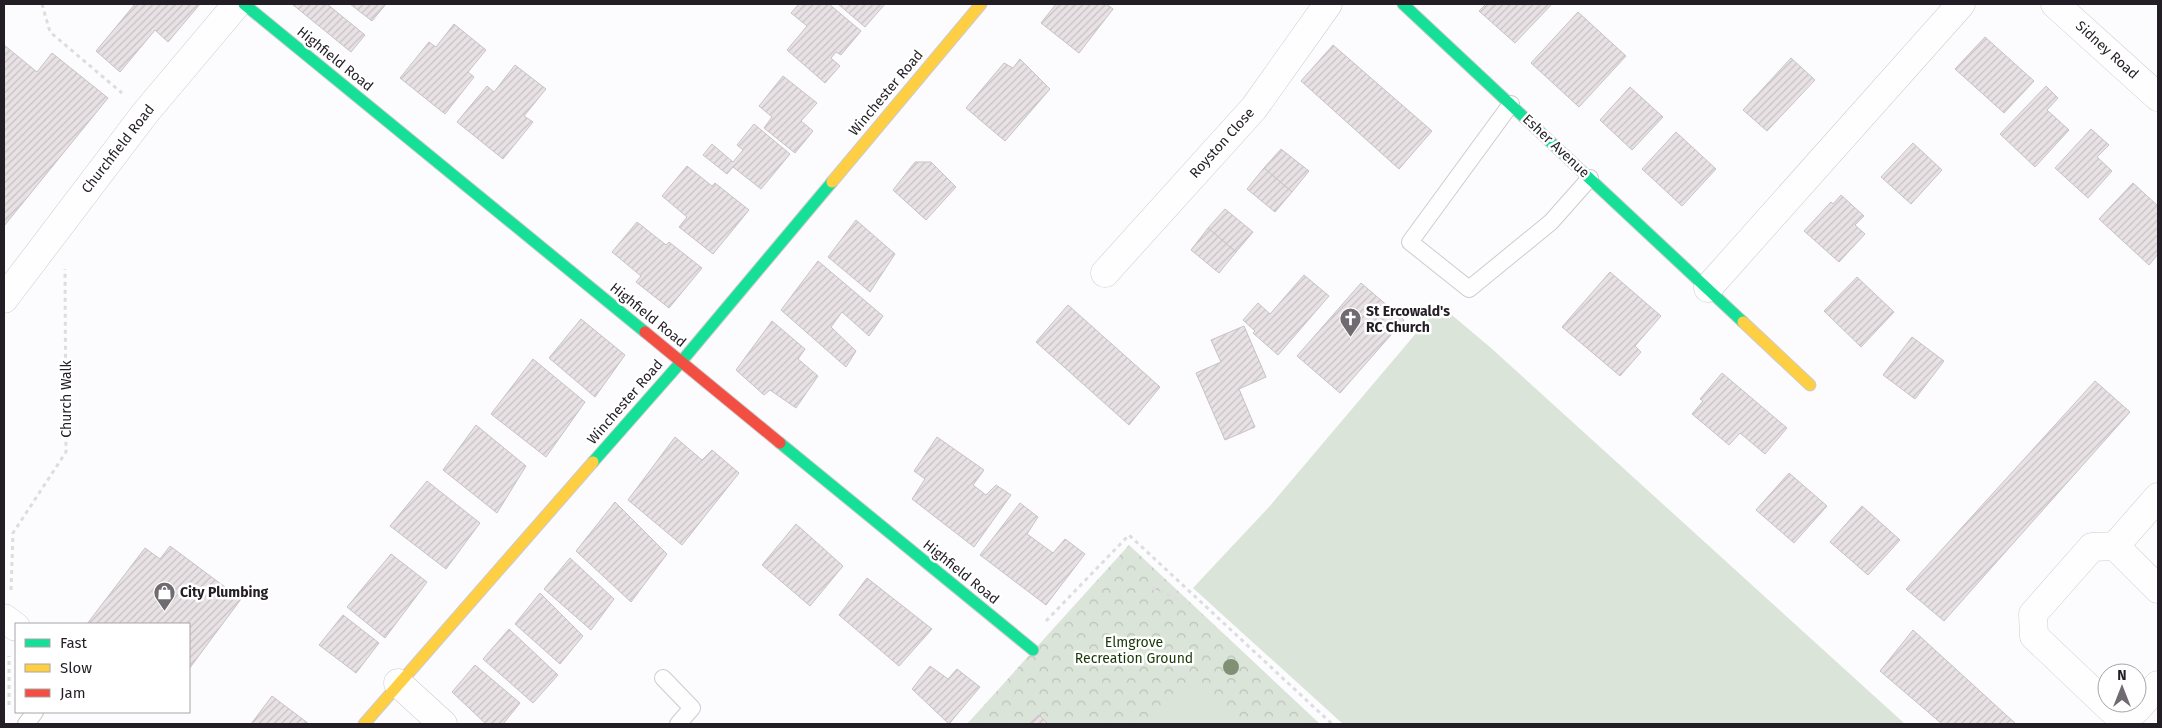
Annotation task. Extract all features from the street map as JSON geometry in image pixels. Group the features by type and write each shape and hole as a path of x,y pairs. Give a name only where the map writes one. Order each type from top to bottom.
{"street":[{"name":"Churchfield Road","path":"4,298 146,112 237,4"},
{"name":"Highfield Road","path":"244,4 1029,646"},
{"name":"Winchester Road","path":"364,724 681,362 981,4"},
{"name":"Royston Close","path":"1104,273 1254,108 1328,4"},
{"name":"Esher Avenue","path":"1403,4 1810,385"},
{"path":"1708,288 1961,4"},
{"name":"Sidney Road","path":"2055,4 2158,97"},
{"path":"2158,497 2115,546 2092,547 2033,614 2034,636 2113,711 2136,710 2158,685"},
{"path":"2115,546 2158,588"},
{"path":"398,684 443,724"}],"lane":[{"path":"1511,104 1410,242 1468,288 1552,222 1590,178"},
{"path":"663,678 692,708 678,724"},
{"path":"26,724 34,713"}],"path":[{"path":"42,4 50,32 146,112"},
{"name":"Church Walk","path":"8,711 13,533 66,452 65,268"},
{"path":"1029,646 1129,535 1332,724"},
{"path":"1152,588 1179,600 1188,598"}],"green space":[{"path":"1440,305 1491,348 1905,724 1343,724 1193,588 1269,507"},
{"name":"Elmgrove Recreation Ground","path":"1129,545 1320,724 967,724"},
{"path":"1195,679 1243,724 1152,724"}],"building":[{"path":"135,4 200,4 168,42 155,30 120,72 96,51"},
{"path":"292,4 327,4 365,35 351,52"},
{"path":"350,4 386,4 372,21"},
{"path":"799,4 829,4 861,31 841,55 836,52 831,58 840,66 825,83 787,50 807,26 791,13"},
{"path":"838,4 885,4 865,27"},
{"path":"1056,4 1106,4 1113,9 1079,53 1041,23"},
{"path":"1486,4 1552,4 1515,43 1479,11"},
{"path":"1578,12 1626,56 1579,107 1531,63"},
{"path":"454,24 486,50 468,72 474,77 445,114 400,78 429,42 436,47"},
{"path":"1985,37 2034,81 2004,113 1955,69"},
{"path":"4,45 37,72 52,53 108,98 4,226"},
{"path":"1333,45 1432,131 1399,169 1301,81"},
{"path":"1791,58 1815,80 1767,131 1743,110"},
{"path":"1020,59 1050,89 1005,141 966,108 1004,63 1013,68"},
{"path":"515,65 546,89 524,116 533,122 503,159 457,122 487,86 494,92"},
{"path":"783,76 817,103 801,121 813,131 795,153 764,128 772,117 759,106"},
{"path":"2046,86 2058,98 2047,110 2069,130 2035,167 2000,134"},
{"path":"1630,87 1663,117 1632,150 1600,120"},
{"path":"754,124 790,154 761,189 733,167 727,174 703,155 712,144 733,162 743,150 737,145"},
{"path":"2091,129 2109,145 2097,157 2112,171 2088,198 2055,168"},
{"path":"1676,132 1716,169 1682,206 1642,169"},
{"path":"1913,143 1942,170 1911,204 1881,177"},
{"path":"1281,149 1309,171 1292,192 1264,168"},
{"path":"915,162 931,162 956,187 926,220 893,190"},
{"path":"687,166 712,186 715,183 749,210 713,254 679,227 687,217 662,196"},
{"path":"1264,168 1292,192 1275,212 1247,189"},
{"path":"2133,183 2158,206 2158,254 2149,265 2099,219"},
{"path":"1841,195 1864,216 1855,225 1865,234 1839,262 1804,231 1831,202 1833,204"},
{"path":"1225,209 1253,232 1236,252 1208,228"},
{"path":"856,220 895,254 870,292 828,257"},
{"path":"637,222 666,245 669,242 702,268 669,308 636,282 641,276 612,252"},
{"path":"1208,228 1236,252 1219,273 1191,250"},
{"path":"818,261 883,316 869,336 842,312 831,327 856,351 846,367 781,310"},
{"path":"1610,272 1661,316 1635,346 1641,352 1620,376 1562,327"},
{"path":"1304,275 1329,296 1278,355 1253,333 1255,331 1243,320 1258,303 1270,314"},
{"path":"1857,277 1894,312 1861,347 1824,311"},
{"name":"St Ercowald's RC Church","path":"1361,283 1404,320 1340,393 1297,356"},
{"path":"1068,305 1160,387 1129,425 1036,342"},
{"path":"581,319 625,355 595,397 549,358"},
{"path":"772,321 805,349 798,359 818,376 796,408 770,390 764,395 736,370"},
{"path":"1244,326 1266,377 1239,389 1255,427 1225,440 1196,373 1221,362 1211,340"},
{"path":"1912,337 1944,361 1915,399 1883,375"},
{"path":"533,359 585,402 546,457 491,414"},
{"path":"1722,373 1787,428 1765,454 1740,433 1729,445 1692,414 1703,401 1700,399"},
{"path":"2095,381 2130,412 1944,621 1906,589"},
{"path":"476,425 526,466 497,513 443,470"},
{"path":"675,437 702,460 712,450 739,473 682,545 628,500"},
{"path":"937,437 984,470 973,485 986,495 996,485 1011,495 974,547 912,499 925,479 914,471"},
{"path":"1789,473 1827,506 1794,543 1756,510"},
{"path":"427,481 480,523 446,569 390,526"},
{"path":"615,502 667,554 631,602 576,551"},
{"path":"1020,503 1038,517 1027,534 1053,553 1065,539 1085,554 1046,605 980,555"},
{"path":"1862,506 1900,540 1868,575 1830,542"},
{"path":"796,524 843,566 810,606 762,565"},
{"name":"City Plumbing","path":"170,546 241,599 190,668 190,623 88,623 145,548 160,559"},
{"path":"391,554 427,582 385,638 347,607"},
{"path":"570,558 614,599 591,630 544,589"},
{"path":"867,578 932,629 899,666 839,615"},
{"path":"540,593 583,636 560,664 515,624"},
{"path":"343,615 379,643 356,673 319,645"},
{"path":"509,629 558,675 533,703 483,659"},
{"path":"1913,630 2016,724 1942,724 1880,671"},
{"path":"475,665 520,703 503,724 486,724 452,692"},
{"path":"930,666 948,679 957,669 980,687 949,724 912,689"},
{"path":"272,696 309,724 251,724"},
{"path":"1039,715 1048,724 1029,724"}],"traffic: fast":[{"path":"244,4 645,332"},
{"path":"1403,4 1743,322"},
{"path":"593,462 681,362 832,182"},
{"path":"780,443 1033,650"}],"traffic: slow":[{"path":"832,182 981,4"},
{"path":"1743,322 1810,385"},
{"path":"364,724 593,462"}],"traffic: jam":[{"path":"645,332 780,443"}],"place":[{"name":"St Ercowald's RC Church","path":"1350,338"},
{"name":"City Plumbing","path":"164,611"}]}
